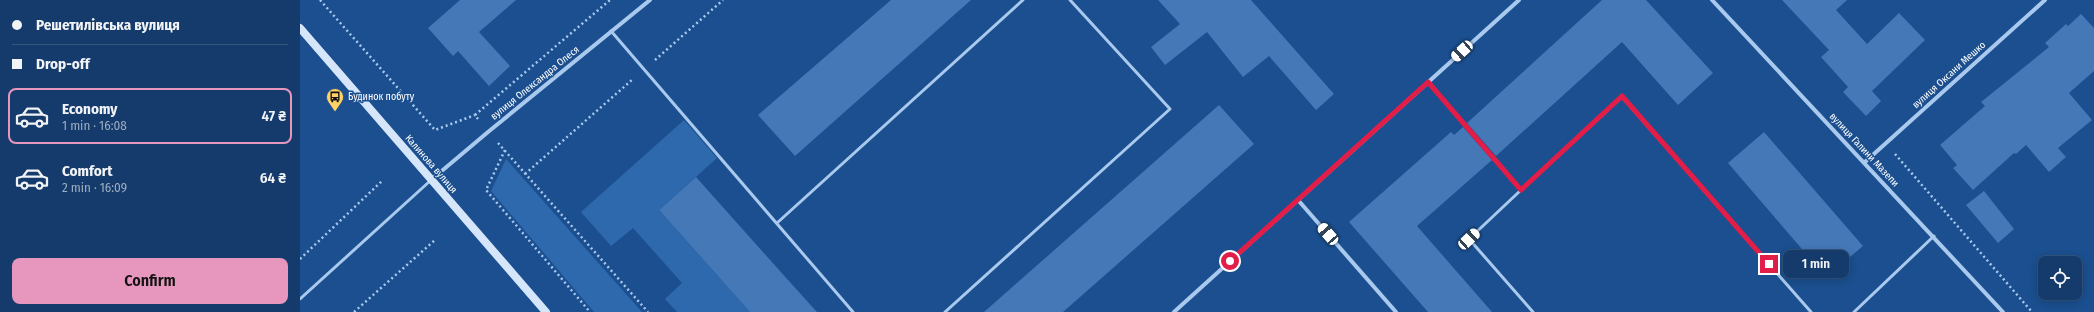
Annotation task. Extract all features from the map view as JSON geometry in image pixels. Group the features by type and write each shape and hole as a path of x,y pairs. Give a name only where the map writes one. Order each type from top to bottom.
{"main road":[{"name":"Калинова вулиця","path":"300,28 546,312"}],"street":[{"name":"вулиця Олександра Олеся","path":"431,180 650,0"},
{"path":"1174,312 1519,0"},
{"name":"вулиця Галини Мазепи","path":"1712,0 1865,162 2003,312"},
{"name":"вулиця Оксани Мешко","path":"1865,162 2045,0"},
{"path":"1298,200 1396,312"}],"lane":[{"path":"777,223 1023,0"},
{"path":"945,312 1170,109 1070,0"},
{"path":"612,31 853,312"},
{"path":"1428,82 1521,190"},
{"path":"1533,312 1469,239 1622,96 1811,312"},
{"path":"300,299 431,180"},
{"path":"1854,312 1934,236"}],"path":[{"path":"320,0 435,130 475,115 610,0"},
{"path":"526,174 723,0"},
{"path":"475,115 488,132 648,312"},
{"path":"1886,142 2032,312"},
{"path":"504,150 486,190 590,312"},
{"path":"300,259 383,180"},
{"path":"354,312 435,240"}],"shaded area":[{"path":"684,120 717,158 659,210 750,312 677,312 665,299 682,283 633,228 611,246 581,212"},
{"path":"506,159 642,312 594,312 491,191"}],"building":[{"path":"460,0 516,0 479,32 510,66 489,86 458,51 453,56 428,28"},
{"path":"891,0 971,0 795,156 758,115"},
{"path":"1158,0 1251,0 1334,94 1316,110 1269,56 1243,77 1207,32 1165,65 1151,47 1180,24"},
{"path":"1602,0 1646,0 1713,73 1678,105 1622,42 1496,156 1467,123"},
{"path":"1782,0 1847,0 1836,10 1867,44 1899,13 1925,40 1872,91 1881,101 1866,116 1843,92 1848,87 1821,57 1829,50"},
{"path":"2081,14 2094,28 2094,71 2069,93 2092,120 2058,148 2066,157 2049,172 2026,145 2016,154 2014,153 1973,190 1953,168 1957,165 1940,145 1985,106 1981,102 2049,47 2045,43 2066,24 2068,26"},
{"path":"1219,105 1254,144 1063,312 984,312"},
{"path":"1463,127 1492,160 1417,226 1492,312 1428,312 1349,222 1451,132 1454,135"},
{"path":"1764,132 1863,246 1826,277 1728,163"},
{"path":"696,177 817,312 750,312 659,210"},
{"path":"1984,191 2014,229 1998,243 1966,205"}],"place":[{"name":"Будинок побуту","path":"335,112"}],"route":[{"path":"1230,261 1428,82 1521,190 1622,96 1769,264"}]}
